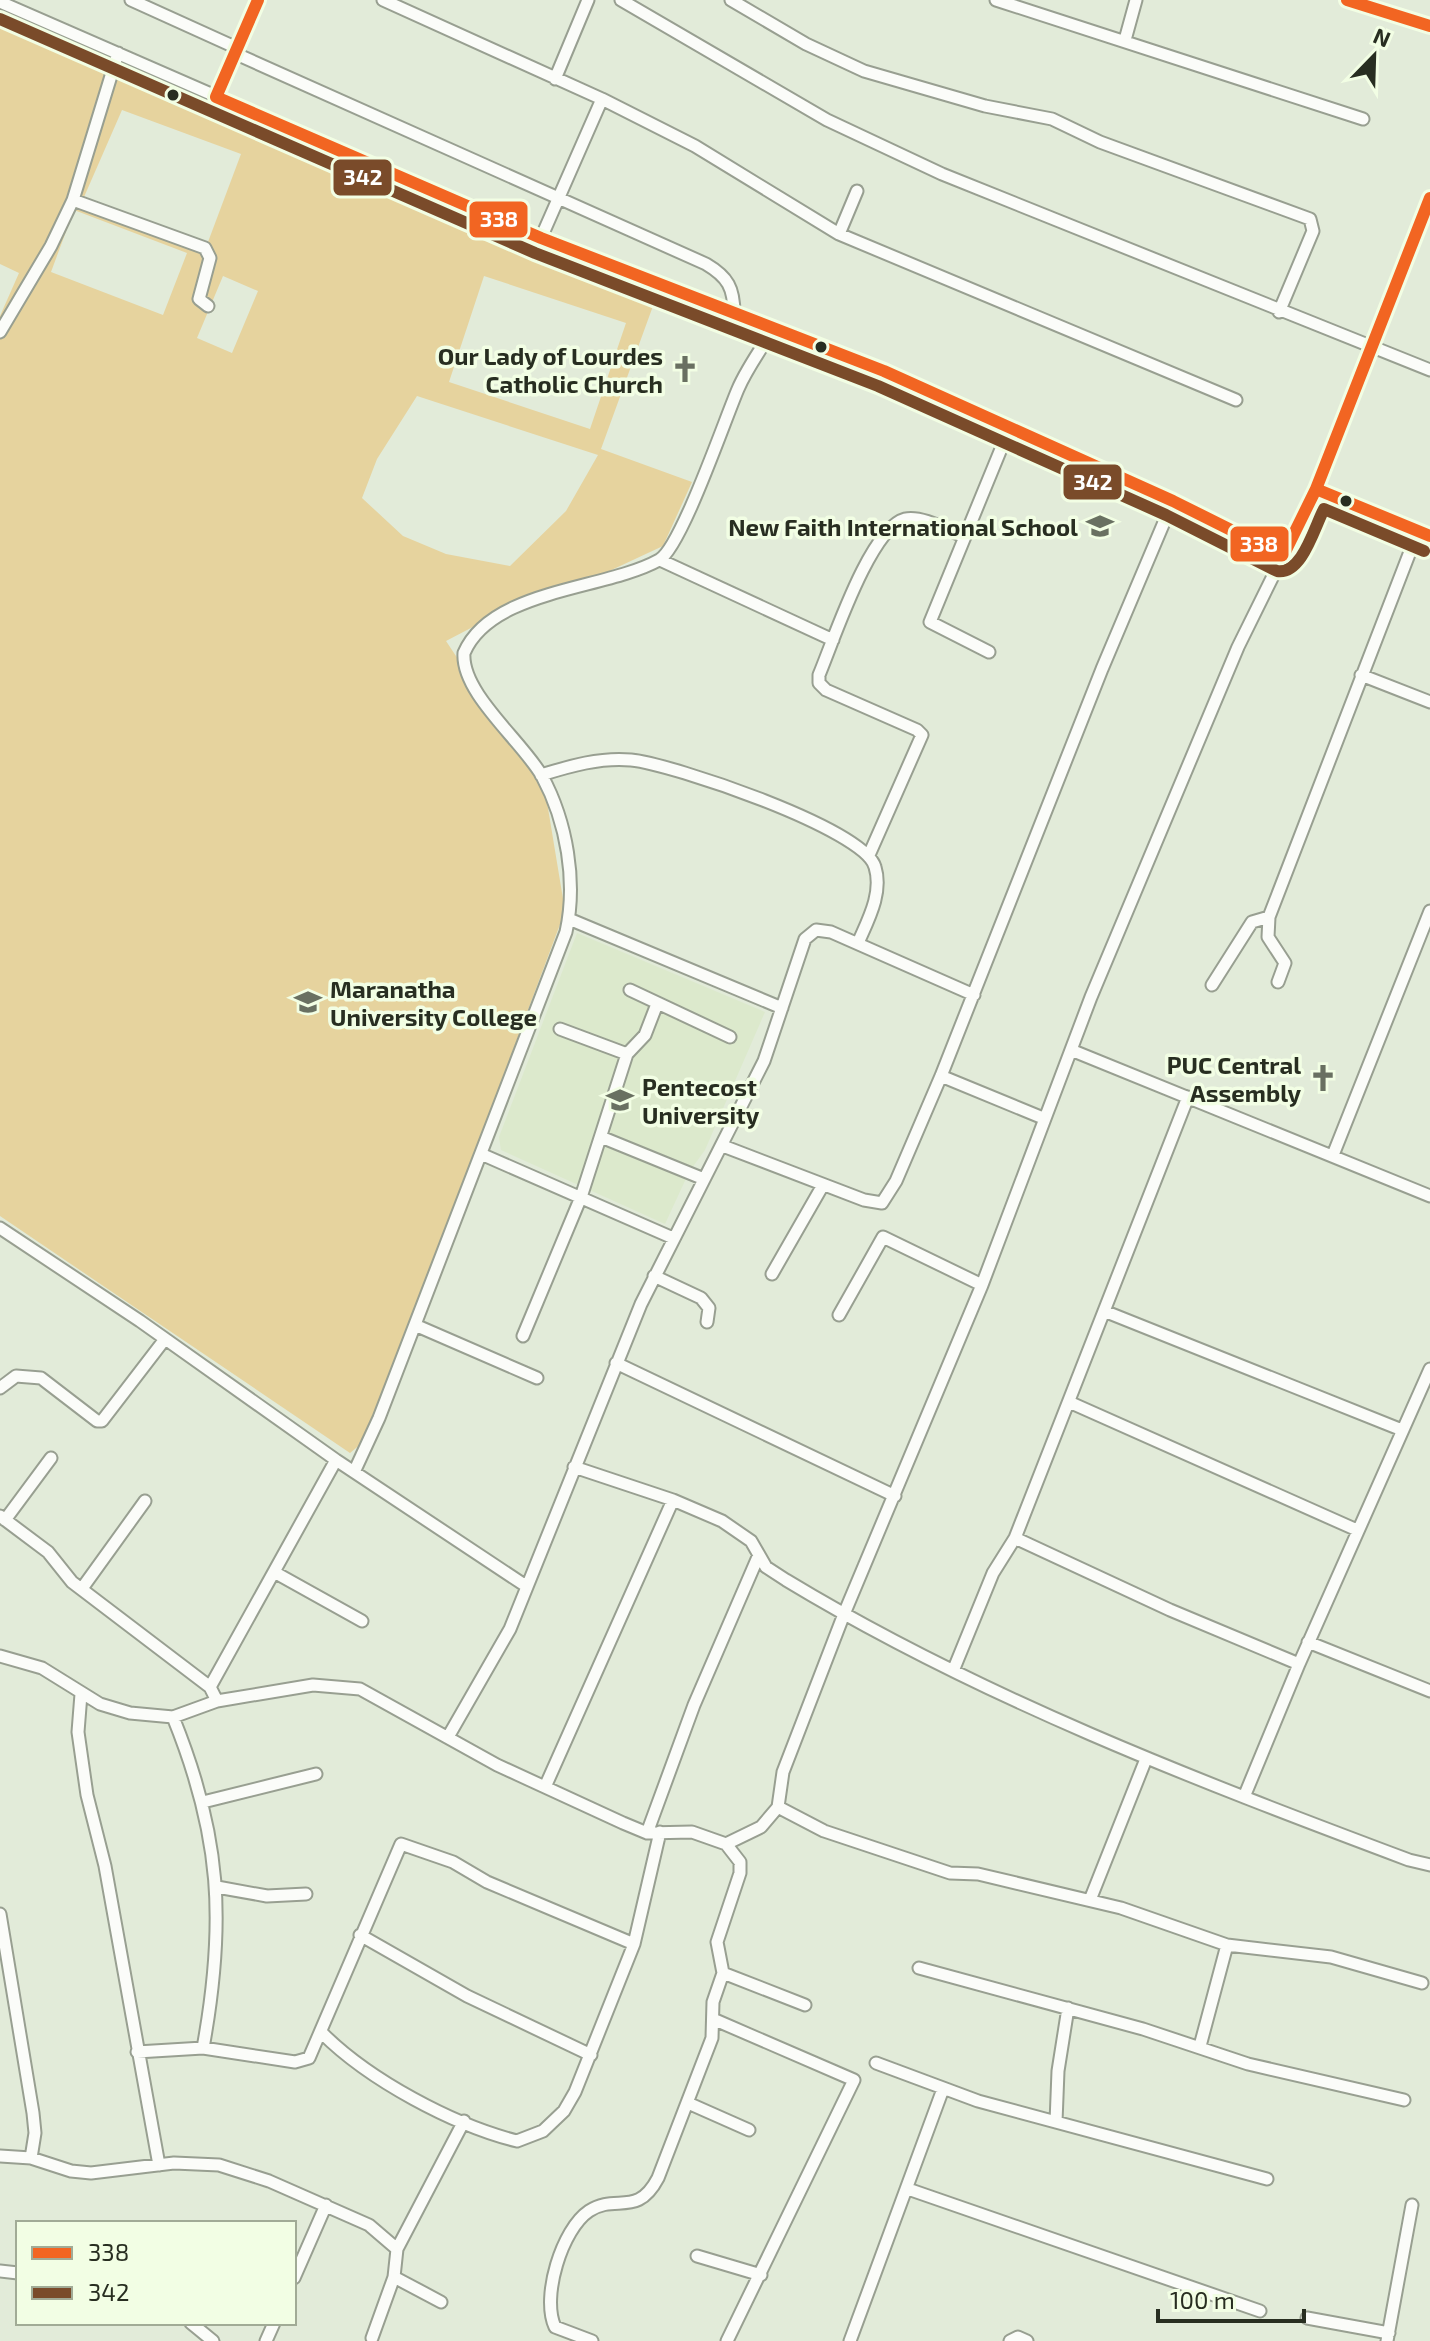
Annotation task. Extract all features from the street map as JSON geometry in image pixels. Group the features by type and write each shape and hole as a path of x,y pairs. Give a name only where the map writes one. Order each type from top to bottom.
{"street":[{"path":"131,0 724,274 733,292 734,314"},
{"path":"216,97 258,0"},
{"path":"383,0 602,99 695,146 839,234 1236,400"},
{"path":"555,79 588,0"},
{"path":"621,0 827,120 942,174 1371,349 1430,370"},
{"path":"731,0 819,51 864,71 985,106 1052,119 1100,142 1310,219 1313,231 1279,312"},
{"path":"996,0 1363,119"},
{"path":"1125,40 1136,0"},
{"path":"1347,0 1430,26"},
{"path":"0,2 541,238 884,371 1173,501 1283,556"},
{"path":"0,332 51,246 73,200 118,53"},
{"path":"541,238 602,99"},
{"path":"839,234 857,191"},
{"path":"726,1844 761,1827 778,1807 783,1772 844,1614 982,1285 1043,1118 1232,661 1316,489 1430,198"},
{"path":"73,200 205,248 210,258 199,299 208,306"},
{"path":"355,1470 415,1325 569,919 572,897 565,847 553,801 541,775 466,673 463,664 468,643 483,627 525,603 660,560 681,527 740,385 773,330"},
{"path":"989,652 930,622 1010,427"},
{"path":"1316,489 1430,536"},
{"path":"723,1146 823,1185 882,1203 896,1181 941,1076 1102,669 1173,501"},
{"path":"869,855 922,735 917,730 826,690 819,683 819,675 872,554 896,525 912,519 965,537"},
{"path":"1278,982 1285,963 1268,937 1269,917 1418,531"},
{"path":"660,560 833,640"},
{"path":"1361,675 1430,702"},
{"path":"541,775 602,760 631,760 663,766 792,811 869,855 875,865 877,886 858,943"},
{"path":"1333,1155 1430,911"},
{"path":"1212,985 1252,922 1269,917"},
{"path":"569,919 782,1008"},
{"path":"448,1737 495,1659 654,1276 764,1061 805,939 811,932 823,930 974,995"},
{"path":"630,990 730,1037"},
{"path":"523,1336 581,1197 627,1054 645,1035 657,1004"},
{"path":"560,1029 627,1054"},
{"path":"1071,1050 1430,1196"},
{"path":"941,1076 1043,1118"},
{"path":"953,1671 993,1573 1015,1538 1188,1097"},
{"path":"601,1137 704,1179"},
{"path":"481,1154 673,1238"},
{"path":"772,1274 823,1185"},
{"path":"0,1228 165,1339 336,1460 526,1586"},
{"path":"839,1315 883,1237 982,1285"},
{"path":"654,1276 708,1303 707,1322"},
{"path":"1104,1311 1402,1430"},
{"path":"415,1325 537,1378"},
{"path":"0,1388 16,1376 34,1375 48,1382 97,1421 102,1421 165,1339"},
{"path":"616,1363 895,1496"},
{"path":"1244,1797 1308,1642 1430,1369"},
{"path":"1069,1402 1357,1530"},
{"path":"51,1458 2,1518 48,1552 65,1576 210,1687 217,1701"},
{"path":"210,1687 336,1460"},
{"path":"574,1467 673,1500 722,1521 751,1541 758,1557 786,1580 953,1671 1146,1759 1409,1860 1430,1865"},
{"path":"545,1787 673,1500"},
{"path":"83,1587 145,1501"},
{"path":"1015,1538 1170,1610 1299,1664"},
{"path":"322,2033 373,2074 504,2138 517,2141 530,2138 564,2111 591,2055 634,1944 654,1832 694,1705 758,1557"},
{"path":"274,1572 362,1621"},
{"path":"1308,1642 1430,1691"},
{"path":"0,1656 42,1668 81,1694 115,1710 173,1717 217,1701 313,1685 348,1685 370,1693 545,1787 654,1832 692,1832 726,1844 740,1862 717,1942 723,1973 713,2002 712,2038 688,2103 652,2190 635,2202 603,2205 587,2212 556,2266 551,2282 550,2308 555,2327 592,2341"},
{"path":"81,1694 78,1732 81,1758 105,1866 159,2165"},
{"path":"173,1717 203,1802 217,1887 216,1958 203,2048"},
{"path":"1090,1900 1146,1759"},
{"path":"203,1802 316,1774"},
{"path":"778,1807 824,1831 950,1873 978,1874 1090,1900 1227,1945 1331,1957 1422,1983"},
{"path":"137,2052 203,2048 301,2062 313,2052 399,1846 405,1844 634,1944"},
{"path":"217,1887 267,1896 306,1894"},
{"path":"0,1914 33,2113 31,2158"},
{"path":"360,1935 467,1996 591,2055"},
{"path":"1200,2046 1227,1945"},
{"path":"919,1968 1200,2046 1248,2064 1404,2100"},
{"path":"723,1973 805,2005"},
{"path":"1056,2122 1058,2071 1068,2008"},
{"path":"713,2019 854,2080 727,2341"},
{"path":"876,2063 943,2089 1267,2179"},
{"path":"850,2341 943,2089"},
{"path":"688,2103 749,2130"},
{"path":"372,2338 394,2277 397,2249 464,2121"},
{"path":"0,2156 31,2158 71,2171 91,2173 159,2165 219,2165 326,2205 369,2225 397,2249"},
{"path":"908,2189 1260,2311"},
{"path":"296,2273 326,2205"},
{"path":"1307,2318 1388,2337 1412,2205"},
{"path":"697,2256 761,2275"},
{"path":"394,2277 441,2302"},
{"path":"193,2325 213,2341"},
{"path":"1010,2341 1018,2337 1027,2341"}],"shaded area":[{"path":"0,14 657,295 601,449 692,482 663,546 590,580 528,598 446,641 545,790 565,911 368,1438 350,1453 0,1216 0,316 19,273 0,264","holes":["122,110 241,154 208,242 84,197","74,210 187,253 163,315 51,272","223,276 258,291 232,353 197,338","484,276 626,323 590,429 449,382","417,396 598,455 566,511 510,566 446,554 403,536 362,498 377,459"]},
{"name":"Pentecost University","path":"577,933 765,1012 705,1150 689,1172 665,1224 501,1150 499,1137"}],"transit line":[{"name":"338","path":"258,0 216,97 541,238 884,371 1173,501 1283,556 1316,489 1430,198"},
{"name":"338","path":"1347,0 1430,26"},
{"name":"342","path":"0,19 535,253 878,386 1166,515 1277,571 1286,570 1300,558 1324,509 1424,551"},
{"name":"338","path":"1316,489 1430,536"}],"place":[{"name":"Our Lady of Lourdes Catholic Church","path":"685,369"},
{"name":"New Faith International School","path":"1100,526"},
{"name":"Maranatha University College","path":"308,1002"},
{"name":"PUC Central Assembly","path":"1323,1078"},
{"name":"Pentecost University","path":"620,1100"}]}
